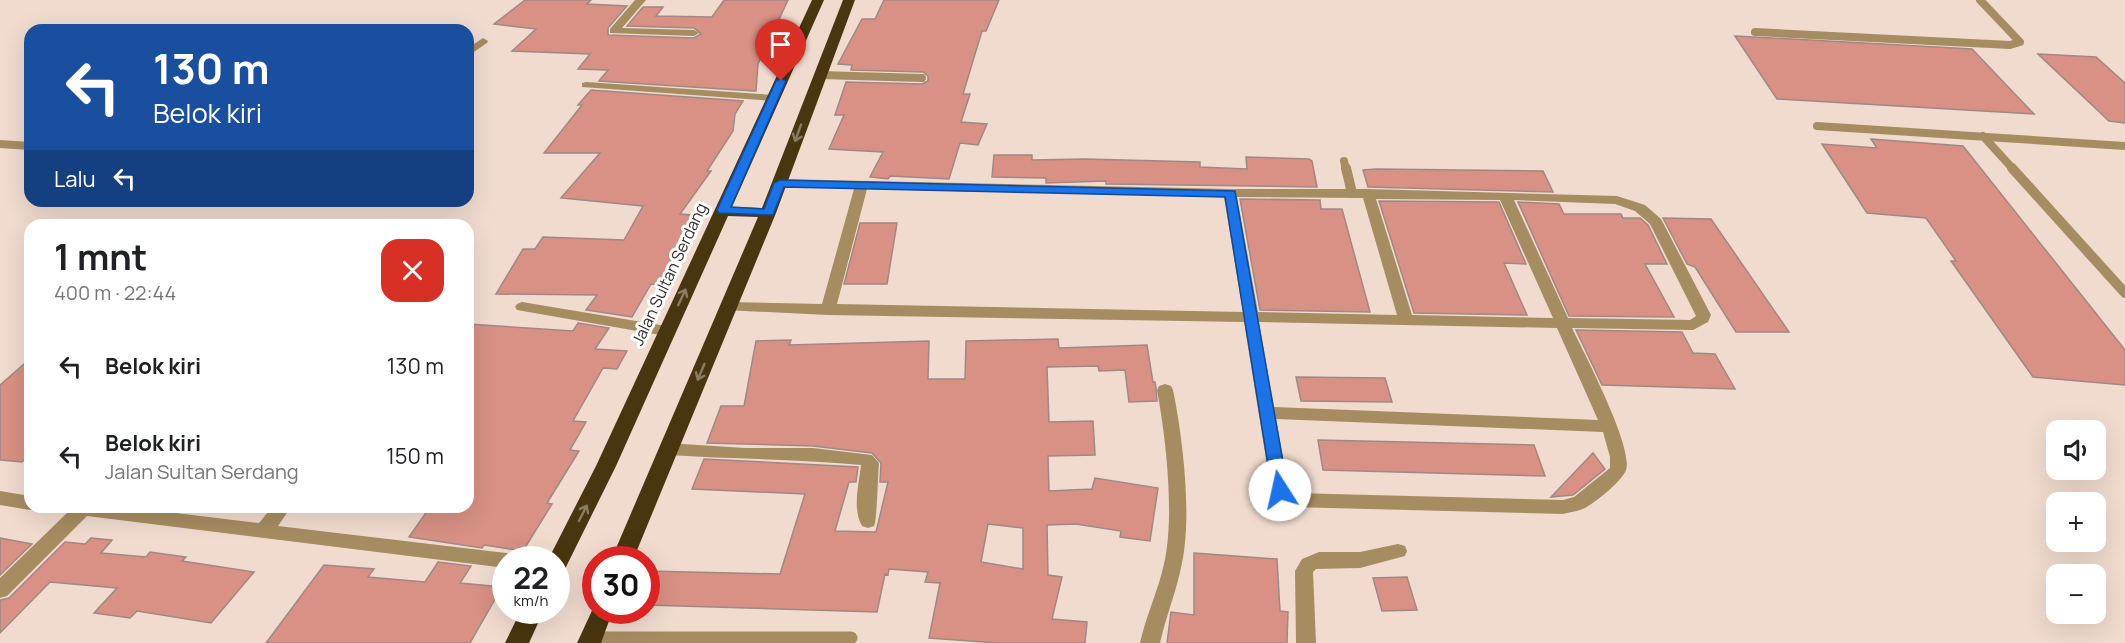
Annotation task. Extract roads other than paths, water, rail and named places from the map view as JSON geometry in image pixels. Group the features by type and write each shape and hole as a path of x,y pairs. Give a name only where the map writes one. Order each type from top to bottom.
{"highway":[{"name":"Jalan Sultan Serdang","path":"566,546 606,466 818,0"},
{"path":"628,546 768,213 849,0"},
{"path":"723,210 768,213"},
{"path":"517,643 526,624"},
{"path":"590,640 596,624"}],"street":[{"path":"641,0 614,29 615,32 694,33"},
{"path":"474,48 483,40"},
{"path":"586,85 773,98"},
{"path":"0,144 24,146"},
{"path":"729,307 1563,324 1693,325 1703,320 1704,315 1656,222 1640,208 1617,200 780,183"},
{"path":"828,310 861,186"},
{"path":"1230,193 1266,413 1280,490 1284,497 1290,501 1543,507 1579,503 1613,476 1618,469 1619,458 1610,426 1505,196"},
{"path":"1368,194 1406,321"},
{"path":"522,307 666,331"},
{"path":"1150,643 1156,615 1173,564 1178,526 1172,424 1165,390"},
{"path":"1266,413 1610,426"},
{"path":"667,449 745,454 813,454 866,459 870,463 866,501 868,521"},
{"path":"0,498 24,502"},
{"path":"0,590 72,513"},
{"path":"144,513 263,531 492,559"},
{"path":"263,531 277,513"},
{"path":"1306,643 1304,571 1308,564 1318,560 1359,560 1398,551"}],"lane":[{"path":"1755,33 2010,45 2020,42 1980,0"},
{"path":"821,75 922,78"},
{"path":"1816,126 2125,146"},
{"path":"1983,136 2125,293"},
{"path":"1344,161 1352,193"},
{"path":"590,640 851,638"}]}
